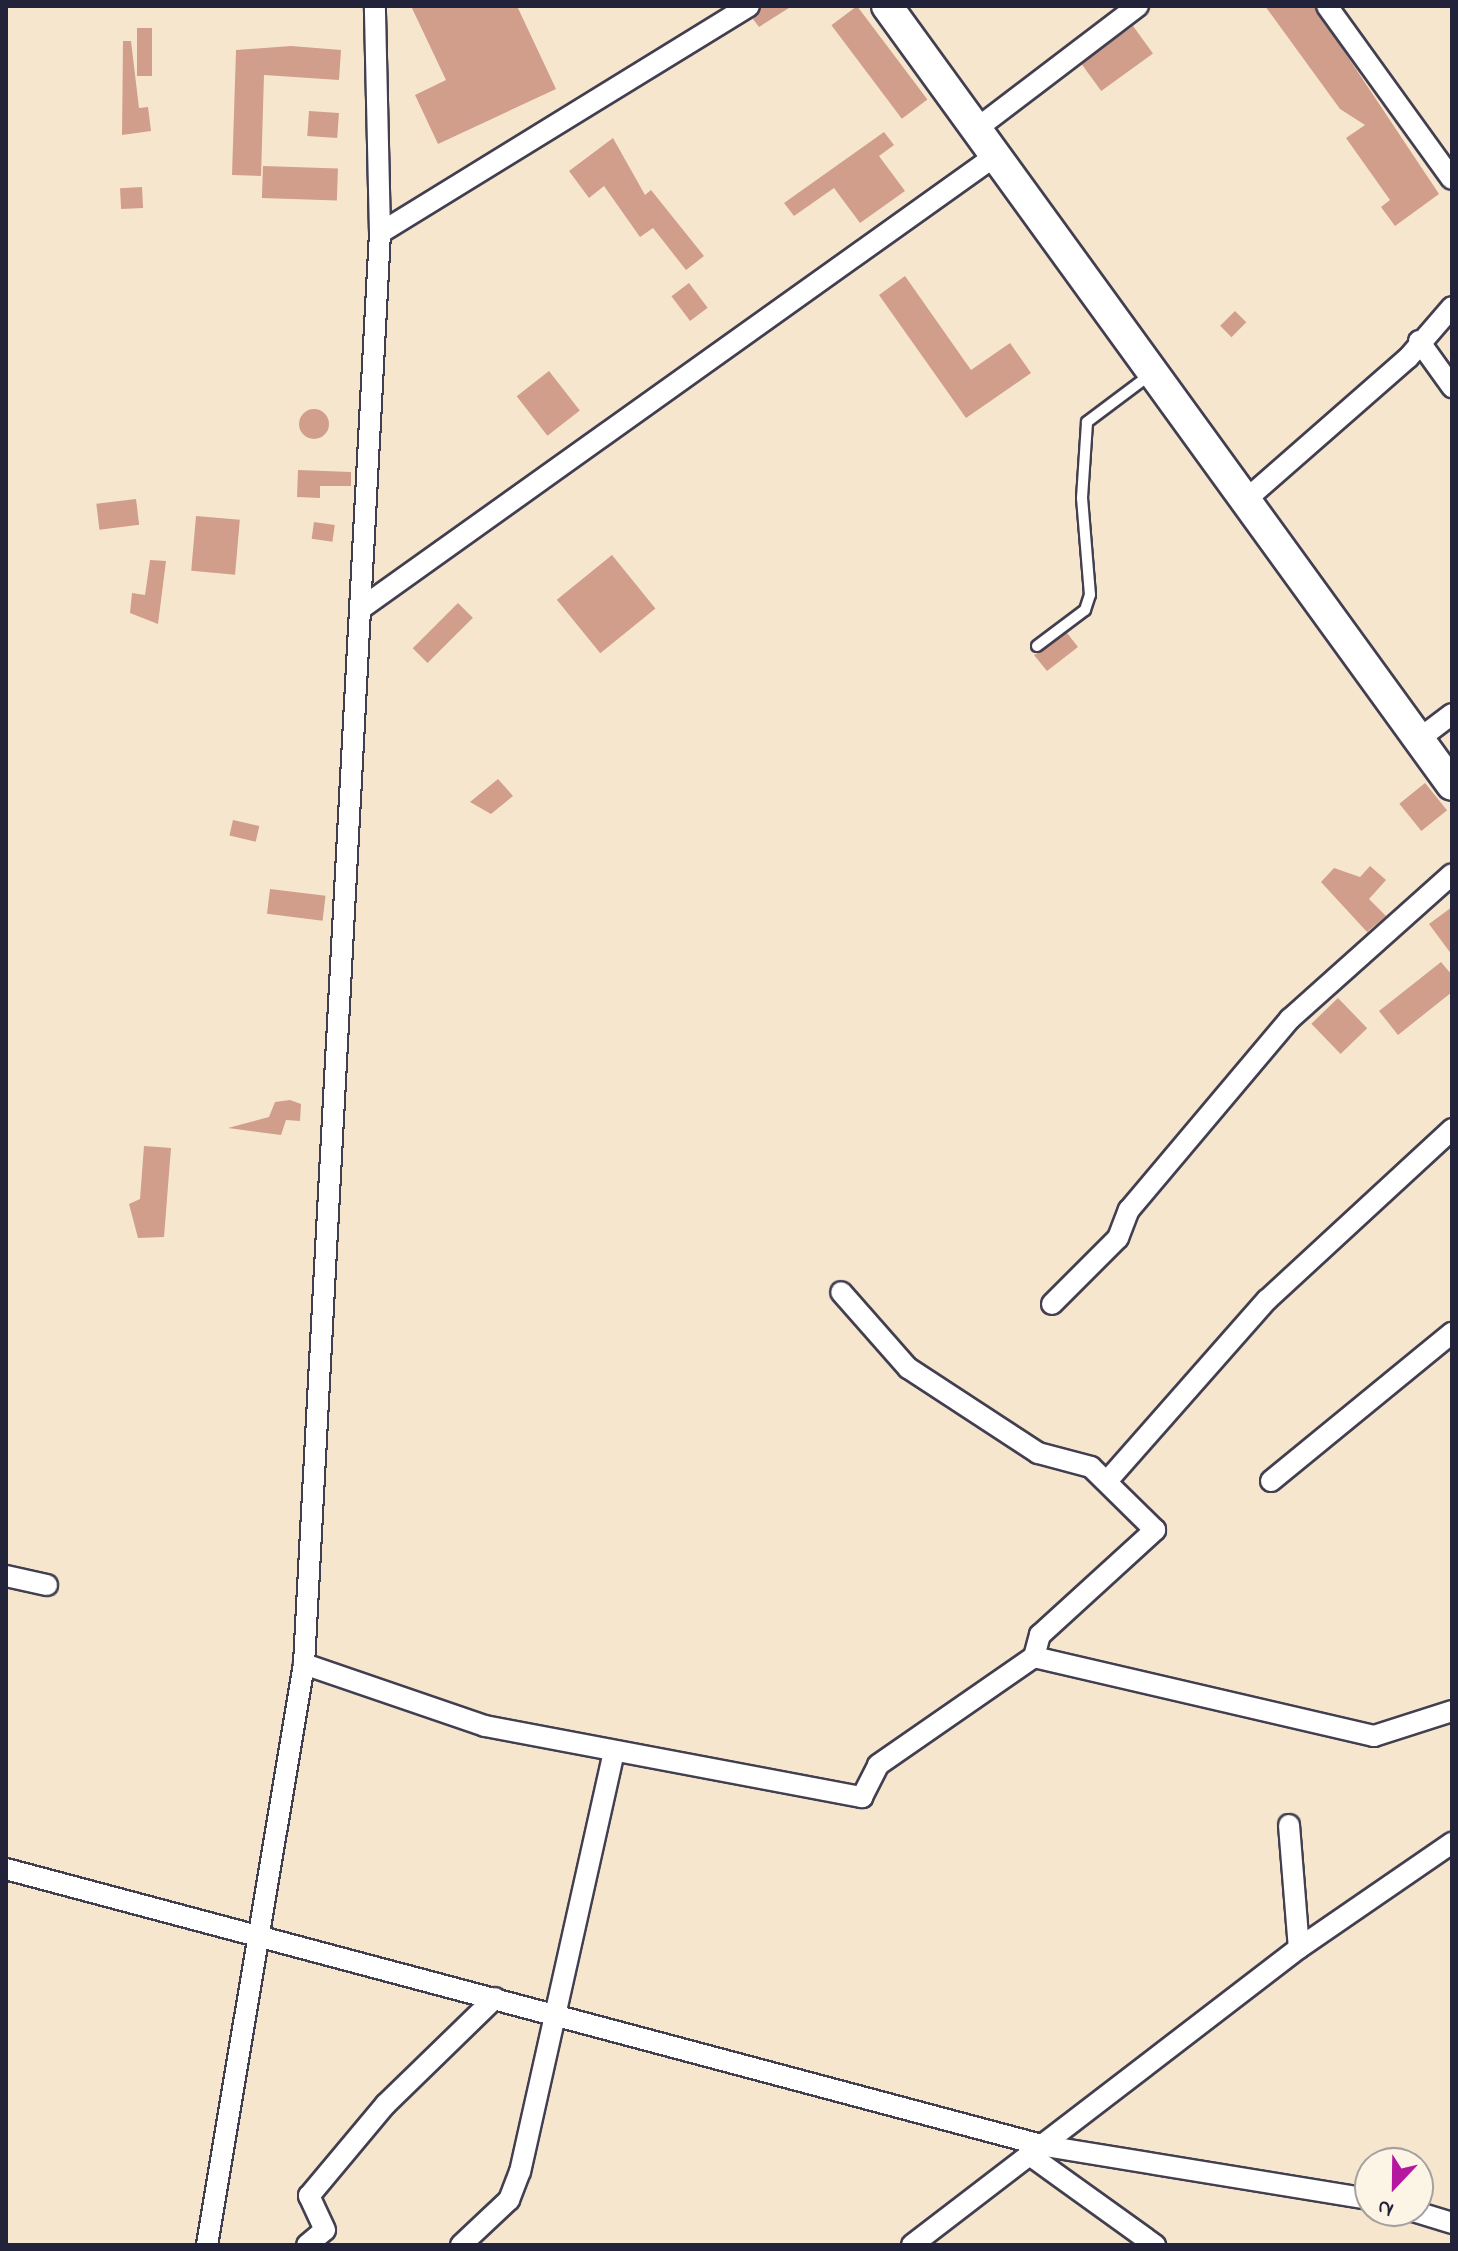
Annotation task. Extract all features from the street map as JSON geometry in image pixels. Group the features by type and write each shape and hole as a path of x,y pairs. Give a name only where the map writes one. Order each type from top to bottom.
{"main road":[{"path":"887,6 975,130 1249,497 1419,739 1449,775"}],"street":[{"path":"207,2245 231,2074 262,1936 304,1664 363,607 380,233 375,6"},
{"path":"380,233 749,6"},
{"path":"975,130 1138,6"},
{"path":"1327,6 1452,179"},
{"path":"363,607 995,156"},
{"path":"1249,497 1452,307"},
{"path":"1419,341 1452,387"},
{"path":"1419,739 1452,714"},
{"path":"1052,1304 1118,1238 1129,1210 1290,1019 1452,874"},
{"path":"1109,1479 1267,1300 1452,1129"},
{"path":"304,1664 485,1726 614,1753 862,1797 878,1765 1034,1657 1040,1635 1155,1530 1109,1479 1077,1458 1038,1453 958,1404 908,1368 841,1292"},
{"path":"1271,1481 1452,1333"},
{"path":"6,1576 47,1585"},
{"path":"1034,1657 1374,1736 1452,1711"},
{"path":"461,2245 509,2200 558,2011 614,1753"},
{"path":"1289,1825 1299,1948"},
{"path":"912,2245 1299,1948 1452,1843"},
{"path":"6,1869 495,1998 558,2011 1038,2151 1354,2197"},
{"path":"307,2245 325,2230 309,2196 386,2104 495,1998"},
{"path":"1038,2151 1155,2245"}],"lane":[{"path":"1037,646 1085,610 1090,595 1082,498 1087,422 1156,371"}],"building":[{"path":"411,6 517,6 556,89 438,144 415,95 446,80"},
{"path":"762,6 792,6 759,27 753,19"},
{"path":"857,6 927,99 902,119 831,25"},
{"path":"1265,6 1314,6 1439,194 1395,226 1381,207 1390,200 1346,138 1365,125 1340,109"},
{"path":"1133,26 1153,54 1101,91 1081,64"},
{"path":"137,28 152,28 152,76 137,76"},
{"path":"123,41 131,41 139,108 148,107 151,131 122,135"},
{"path":"291,46 341,50 339,80 264,75 261,176 232,175 236,50"},
{"path":"309,111 339,113 337,138 307,136"},
{"path":"884,132 894,145 879,156 905,191 860,223 834,188 794,216 784,203"},
{"path":"613,138 645,195 651,190 704,256 686,270 653,228 640,237 604,186 589,198 569,171"},
{"path":"263,166 338,169 337,201 262,198"},
{"path":"142,187 143,208 121,209 120,188"},
{"path":"905,276 971,370 1010,343 1031,373 966,418 879,295"},
{"path":"689,283 708,308 690,321 671,296"},
{"path":"1235,311 1246,322 1231,337 1220,326"},
{"path":"549,371 580,410 547,436 517,396"},
{"path":"314,409 325,413 329,424 325,435 314,439 303,435 299,424 303,413"},
{"path":"298,470 351,472 351,486 320,486 320,498 297,497"},
{"path":"136,499 139,525 99,530 96,504"},
{"path":"196,516 240,520 235,575 191,571"},
{"path":"314,522 335,525 332,542 312,539"},
{"path":"612,555 655,609 600,653 557,600"},
{"path":"150,560 166,561 158,624 130,613 132,593 145,595"},
{"path":"458,603 473,618 428,663 413,648"},
{"path":"1067,633 1078,647 1047,671 1034,655"},
{"path":"498,779 513,796 491,814 470,802"},
{"path":"1425,783 1447,810 1421,831 1399,804"},
{"path":"233,820 259,826 256,842 229,836"},
{"path":"1370,866 1386,880 1369,899 1386,916 1367,932 1321,882 1334,868 1360,877"},
{"path":"270,889 326,896 323,921 267,914"},
{"path":"1452,907 1452,955 1429,924"},
{"path":"1441,962 1452,975 1452,992 1398,1035 1379,1011"},
{"path":"1338,998 1367,1028 1341,1054 1311,1024"},
{"path":"290,1100 301,1104 300,1121 286,1120 281,1135 228,1128 269,1117 275,1102"},
{"path":"144,1146 171,1148 164,1237 138,1238 129,1204 140,1199"}]}
